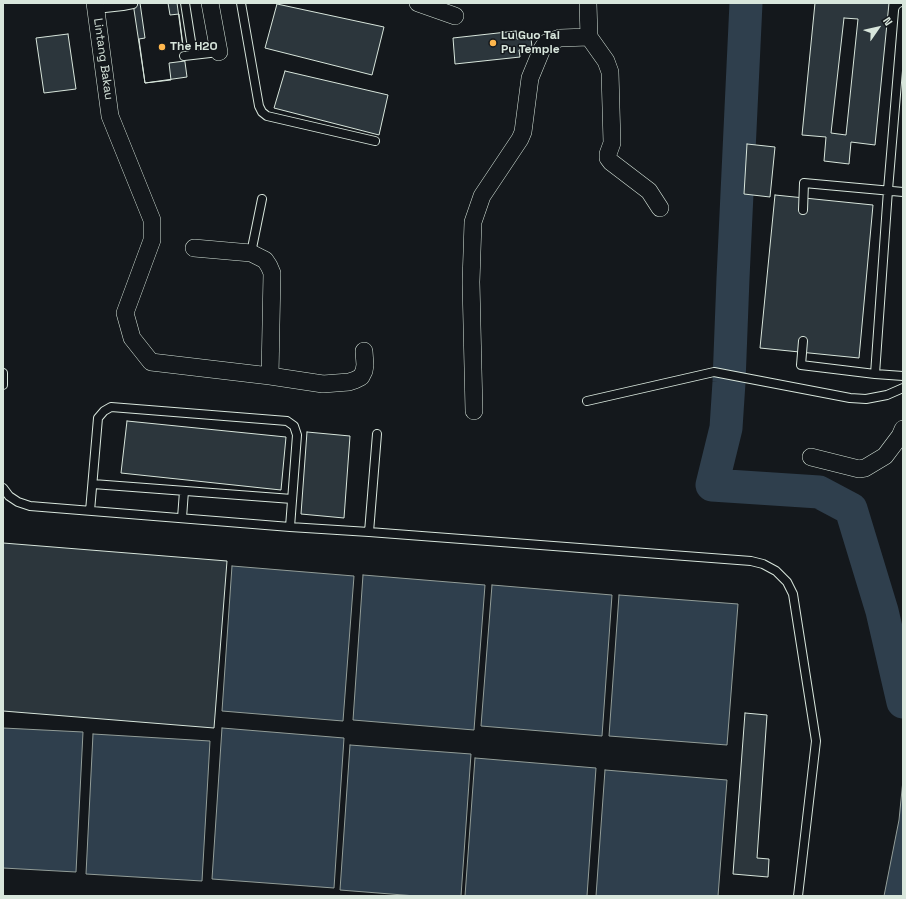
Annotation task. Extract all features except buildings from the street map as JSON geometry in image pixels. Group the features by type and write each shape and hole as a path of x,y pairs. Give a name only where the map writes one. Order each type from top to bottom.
{"street":[{"path":"210,3 219,52"},
{"path":"418,3 455,16"},
{"path":"588,3 590,37 606,61 610,72 612,143 608,158 611,162 649,191 660,208"},
{"name":"Lintang Bakau","path":"95,6 110,116 152,220 152,240 125,312 132,338 151,362 270,376 323,384 355,380 361,377 365,365 364,351"},
{"path":"474,411 471,282 474,222 482,196 520,139 523,132 530,78 546,43 560,38 590,37"},
{"path":"194,248 251,253 265,260 272,273 270,376"},
{"path":"811,457 859,469 865,468 885,456 900,436 903,429"}],"lane":[{"path":"185,3 193,54"},
{"path":"242,3 259,106 262,112 267,116 375,141"},
{"path":"95,6 133,4"},
{"path":"875,374 903,11"},
{"path":"184,56 219,52"},
{"path":"803,210 804,183 903,192"},
{"path":"251,253 262,199"},
{"path":"803,341 801,365 903,376"},
{"path":"587,401 714,372 850,398 866,399 887,395 903,388"},
{"path":"3,373 3,384"},
{"path":"90,511 98,418 104,411 111,407 287,421 294,426 297,435 290,527"},
{"path":"369,532 377,434"},
{"path":"93,484 292,499"},
{"path":"3,488 9,496 18,502 30,506 751,561 763,564 776,571 787,582 793,594 816,741 798,896"},
{"path":"182,518 184,491"}],"water":[{"path":"232,566 354,576 343,721 222,711"},
{"path":"363,575 485,585 474,730 353,720"},
{"path":"492,585 612,595 602,736 481,726"},
{"path":"619,595 738,604 727,745 609,736"},
{"path":"3,728 83,732 76,872 3,868"},
{"path":"222,728 344,738 334,888 212,879"},
{"path":"93,734 210,741 202,881 86,874"},
{"path":"350,745 471,754 461,896 416,896 340,890"},
{"path":"475,758 596,768 587,896 465,896"},
{"path":"605,770 727,780 718,896 596,896"},
{"path":"903,780 903,896 884,896 899,820"}],"waterway":[{"path":"746,3 726,428 712,485 819,492 851,509 882,611 903,702"}],"place":[{"name":"Lu Guo Tai Pu Temple","path":"493,43"},
{"name":"The H2O","path":"162,47"}]}
